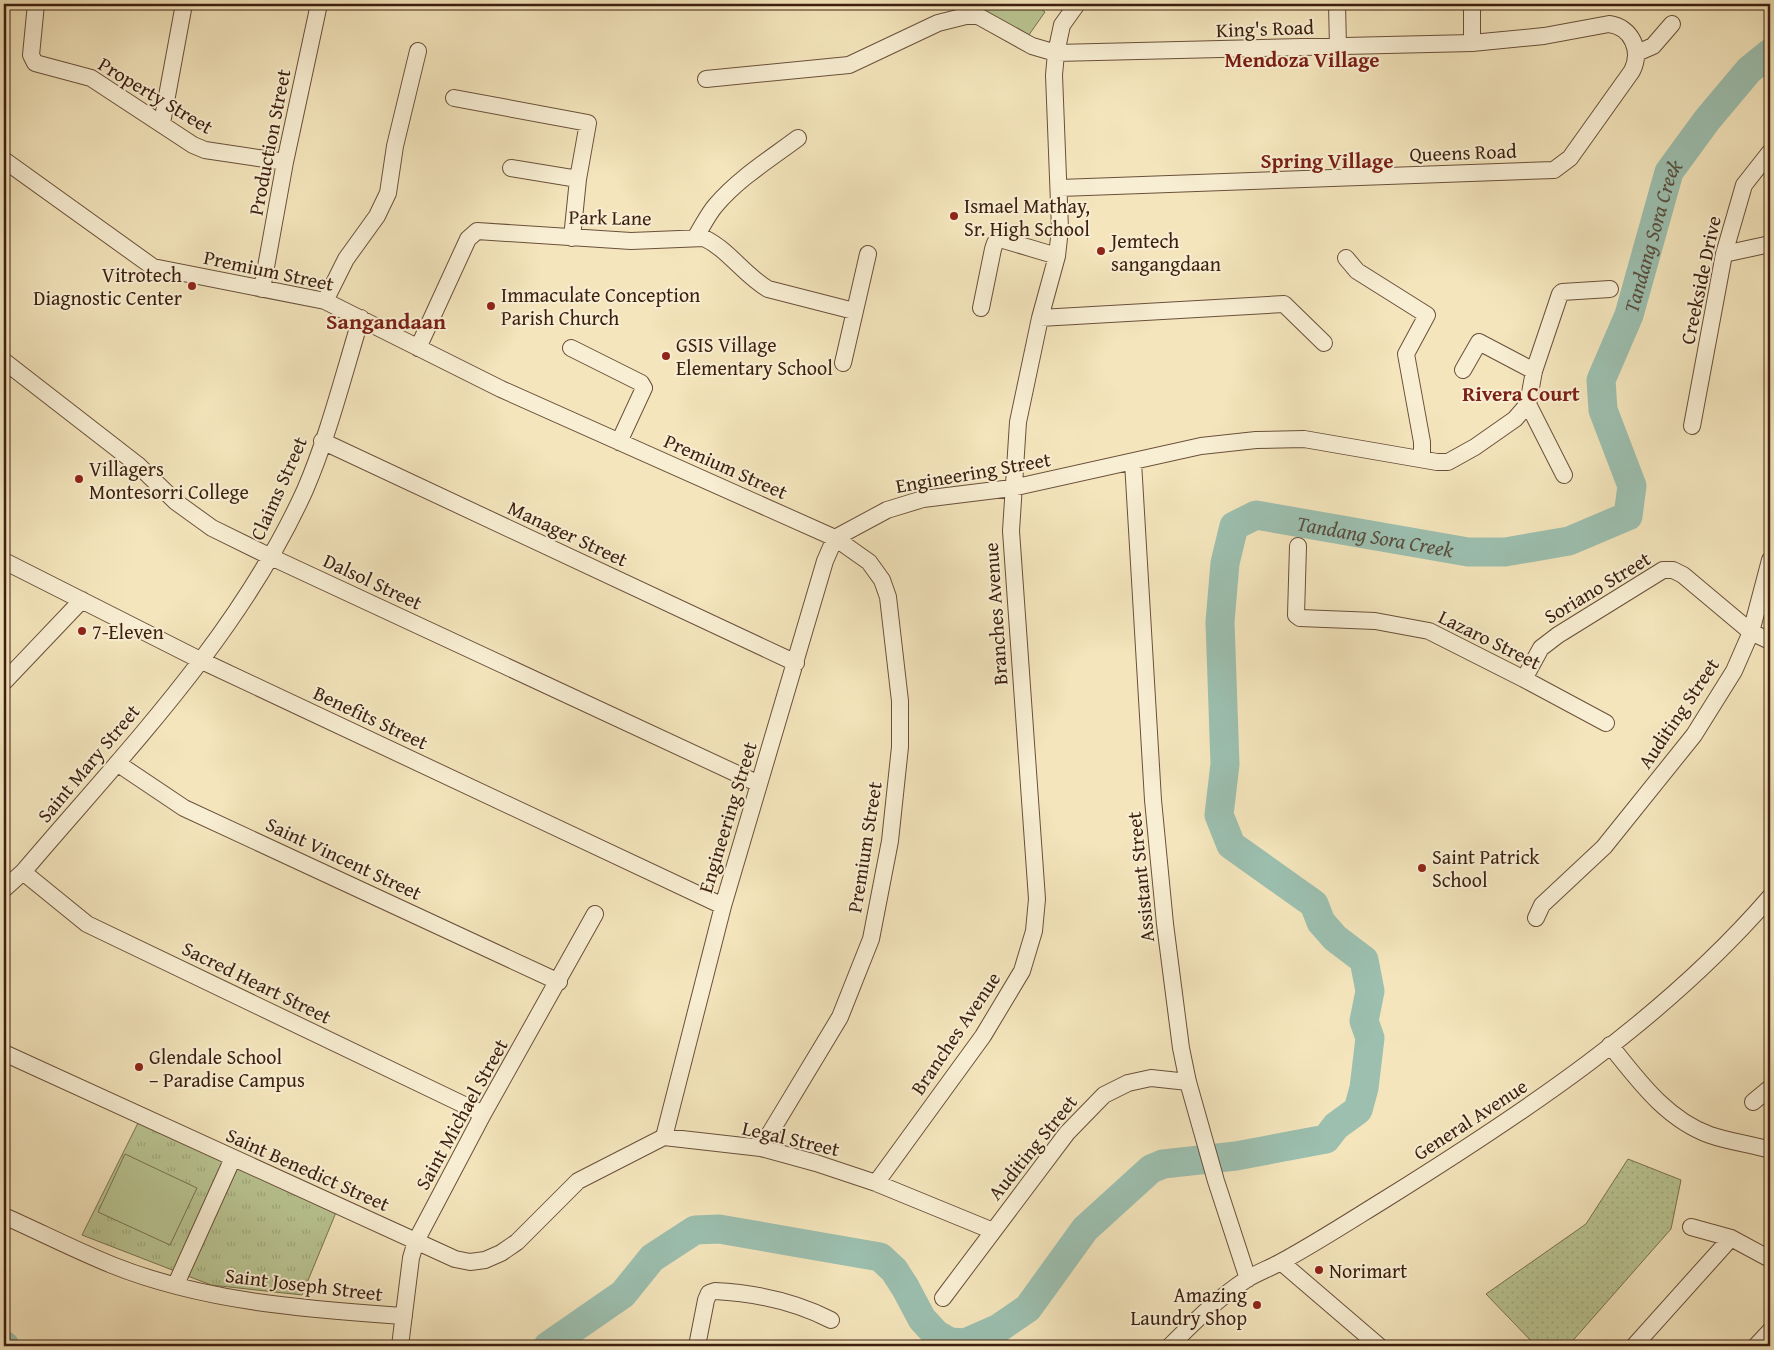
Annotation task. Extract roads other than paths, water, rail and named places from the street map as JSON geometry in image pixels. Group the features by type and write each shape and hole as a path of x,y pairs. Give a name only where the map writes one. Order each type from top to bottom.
{"street":[{"name":"Property Street","path":"36,4 31,55 35,63 91,78 205,150 285,162"},
{"path":"162,123 184,4"},
{"name":"Production Street","path":"262,289 285,162 319,4"},
{"name":"Branches Avenue","path":"876,1183 983,1036 1022,971 1034,931 1037,899 1011,531 1012,488 1018,422 1040,318 1057,256 1060,229 1060,188 1054,75 1056,53 1062,25 1077,4"},
{"path":"1337,4 1338,47"},
{"path":"1472,4 1472,43"},
{"name":"King's Road","path":"706,78 848,65 938,23 966,16 978,16 1032,46 1056,53 1472,43 1544,36 1609,24 1620,25 1628,32 1637,53"},
{"path":"1637,53 1653,46 1672,24"},
{"path":"325,301 346,260 377,216 388,193 395,146 418,51"},
{"name":"Queens Road","path":"1060,188 1554,170 1563,166 1576,150 1632,71 1637,53"},
{"path":"454,98 588,123 578,179 572,238"},
{"path":"695,238 715,206 729,191 751,172 798,138"},
{"name":"Creekside Drive","path":"1692,426 1724,254 1744,185 1770,152"},
{"name":"Premium Street","path":"4,160 154,267 325,301 418,348 619,442 835,538 869,562 882,580 888,597 900,701 900,747 890,841 871,939 840,1017 761,1148"},
{"path":"511,168 578,179"},
{"name":"Park Lane","path":"418,348 471,234 477,231 631,241 704,238 715,243 758,283 768,289 854,311"},
{"path":"981,308 993,249 995,243 1000,239 1057,256"},
{"path":"1724,254 1770,244"},
{"path":"843,363 868,254"},
{"path":"1346,258 1357,271 1371,281 1427,315 1406,354 1422,442 1422,459"},
{"path":"1564,475 1528,404 1534,371 1560,294 1562,292 1610,289"},
{"path":"1040,318 1284,304 1324,343"},
{"name":"Claims Street","path":"202,661 271,557 305,489 361,318"},
{"path":"1463,370 1479,342 1534,371"},
{"path":"571,348 641,383 644,388 619,442"},
{"name":"Dalsol Street","path":"4,361 138,465 176,502 212,528 759,784"},
{"name":"Engineering Street","path":"664,1137 723,906 825,561 835,538 886,510 923,499 1012,488 1201,446 1256,440 1304,439 1448,462 1475,448 1515,419 1528,404"},
{"name":"Manager Street","path":"322,441 796,663"},
{"name":"Assistant Street","path":"1132,462 1153,800 1165,924 1188,1082 1216,1182 1248,1279"},
{"name":"Lazaro Street","path":"1298,546 1296,615 1300,618 1375,621 1430,631 1606,724"},
{"name":"Auditing Street","path":"1536,918 1542,905 1604,847 1694,734 1734,671 1751,632 1770,560"},
{"name":"Benefits Street","path":"4,561 202,661 723,906"},
{"name":"Soriano Street","path":"1524,679 1541,648 1558,635 1663,570 1673,570 1683,576 1751,632 1770,641"},
{"path":"4,682 82,600"},
{"name":"Saint Mary Street","path":"4,889 23,872 202,661"},
{"name":"Saint Vincent Street","path":"117,762 184,808 559,982"},
{"name":"Sacred Heart Street","path":"23,872 87,924 483,1114"},
{"name":"General Avenue","path":"1170,1346 1213,1304 1248,1279 1281,1262 1384,1200 1544,1096 1689,980 1731,940 1770,897"},
{"name":"Saint Michael Street","path":"400,1346 411,1258 416,1241 483,1114 559,982 595,914"},
{"path":"1610,1045 1650,1094 1677,1117 1710,1134 1770,1150"},
{"name":"Saint Benedict Street","path":"4,1053 455,1259 470,1262 485,1260 501,1253 517,1242 578,1181 664,1137"},
{"name":"Auditing Street","path":"943,1298 1067,1133 1104,1095 1128,1083 1151,1078 1188,1082"},
{"path":"1753,1102 1770,1088"},
{"name":"Legal Street","path":"664,1137 761,1148 816,1163 876,1183 993,1231"},
{"path":"176,1284 233,1158"},
{"name":"Saint Joseph Street","path":"4,1216 112,1265 234,1299 270,1305 404,1316"},
{"path":"1691,1228 1732,1238 1770,1259"},
{"path":"1634,1346 1732,1238"},
{"path":"1281,1262 1379,1346"},
{"path":"696,1346 706,1300 709,1293 714,1291 782,1301 813,1310 831,1320"},
{"path":"1756,1346 1770,1331"}],"waterway":[{"name":"Tandang Sora Creek","path":"548,1346 623,1294 652,1258 695,1230 719,1229 880,1257 894,1270 922,1319 936,1334 950,1342 965,1343 999,1328 1028,1308 1085,1229 1151,1169 1163,1164 1236,1156 1326,1139 1336,1126 1358,1110 1364,1088 1370,1038 1364,1021 1370,991 1364,960 1335,938 1321,922 1314,904 1231,845 1219,815 1225,764 1220,622 1225,563 1234,526 1256,515 1468,552 1505,552 1569,541 1628,516 1632,486 1603,410 1601,380 1629,315 1669,172 1707,120 1749,70 1770,53"}],"place":[{"name":"Ismael Mathay, Sr. High School","path":"954,216"},
{"name":"Jemtech sangangdaan","path":"1101,251"},
{"name":"Vitrotech Diagnostic Center","path":"192,286"},
{"name":"Immaculate Conception Parish Church","path":"491,306"},
{"name":"GSIS Village Elementary School","path":"666,356"},
{"name":"Villagers Montesorri College","path":"79,479"},
{"name":"7-Eleven","path":"82,631"},
{"name":"Saint Patrick School","path":"1422,868"},
{"name":"Glendale School – Paradise Campus","path":"139,1067"},
{"name":"Norimart","path":"1319,1270"},
{"name":"Amazing Laundry Shop","path":"1257,1305"}],"district":[{"name":"Mendoza Village","path":"1302,59"},
{"name":"Spring Village","path":"1327,160"},
{"name":"Sangandaan","path":"386,321"},
{"name":"Rivera Court","path":"1521,393"}]}
